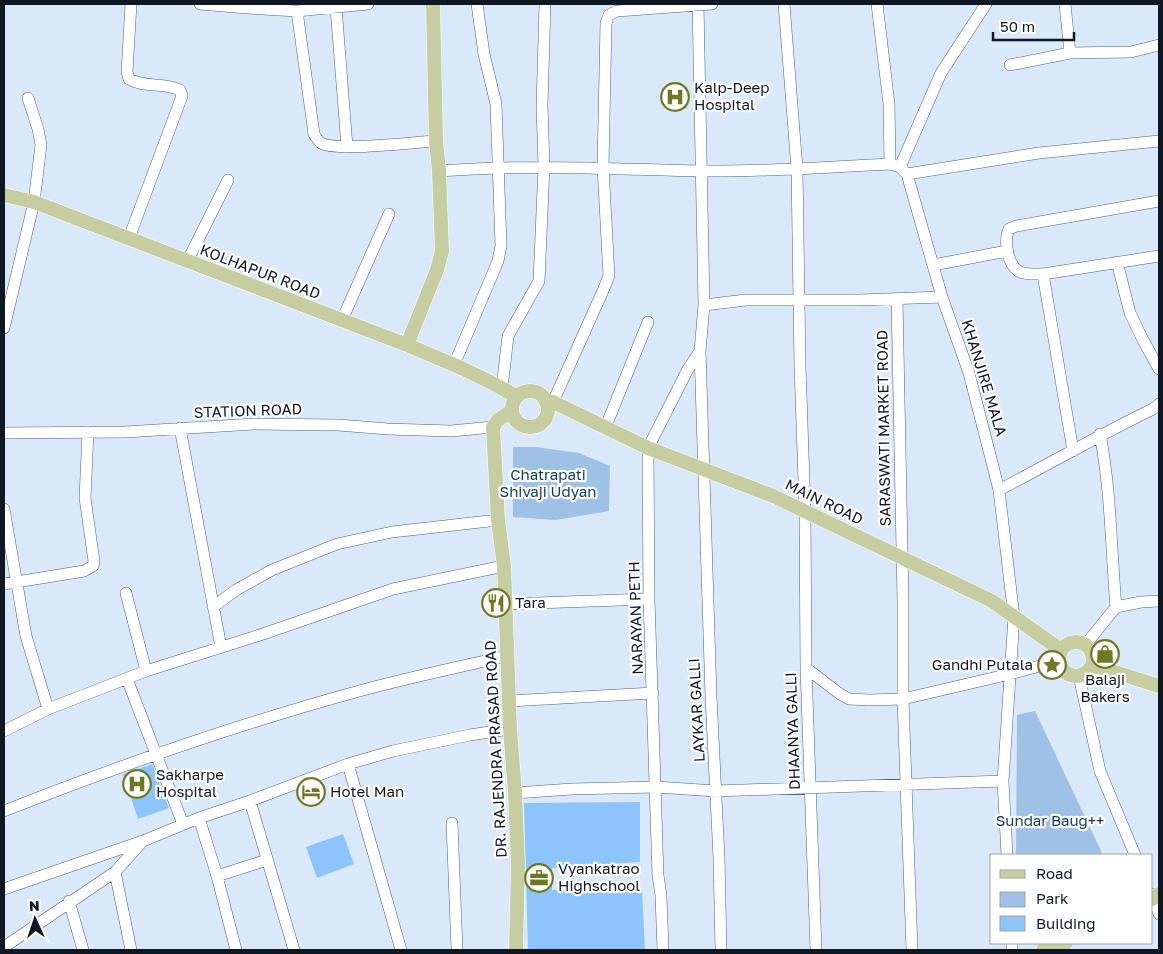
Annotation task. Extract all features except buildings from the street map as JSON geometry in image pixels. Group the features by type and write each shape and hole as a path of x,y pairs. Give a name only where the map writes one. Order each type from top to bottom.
{"main road":[{"path":"408,345 437,270 442,250 436,140 433,4"},
{"name":"KOLHAPUR ROAD","path":"4,194 34,202 408,345 454,364 517,397"},
{"path":"531,392 540,394 554,403 539,425 534,427 524,426 519,424 513,416 512,406 517,397 531,392"},
{"name":"MAIN ROAD","path":"554,403 606,426 648,448 773,496 992,601 1014,617 1059,656"},
{"path":"493,427 498,420 512,411"},
{"name":"DR. RAJENDRA PRASAD ROAD","path":"493,427 498,520 504,566 510,729 515,794 518,865 516,950"},
{"path":"1075,641 1086,644 1092,654 1092,665 1085,674 1079,676 1068,674 1060,667 1059,656 1069,642 1075,641"},
{"path":"1092,665 1159,686"},
{"path":"1043,950 1063,944"}],"street":[{"path":"129,238 182,96 180,90 174,87 135,83 128,79 131,4"},
{"path":"200,4 297,11 314,6 336,7 368,4"},
{"path":"454,364 498,261 501,246 496,104 484,54 477,4"},
{"path":"502,388 508,336 539,281 544,166 542,106 545,4"},
{"name":"LAYKAR GALLI","path":"698,4 704,305 700,352 711,696 722,950"},
{"path":"554,403 608,276 603,167 606,23 609,14 617,11 712,4"},
{"name":"DHAANYA GALLI","path":"784,4 797,169 805,511 806,668 816,950"},
{"name":"KHANJIRE MALA","path":"877,4 899,168 969,373 999,490 1014,617 1004,782 1007,854"},
{"path":"899,168 941,73 986,4"},
{"path":"1065,4 1070,52"},
{"path":"336,7 347,147"},
{"path":"297,11 314,134 320,143 331,147 347,147 436,140"},
{"path":"1010,65 1070,52 1132,52 1159,45"},
{"path":"4,328 34,202 41,145 28,98"},
{"path":"439,171 544,166 702,171 899,168 1159,141"},
{"path":"187,262 228,180"},
{"path":"1159,200 1016,226 1009,229 1007,234 1008,251 1013,265 1019,271 1027,274 1043,274 1159,256"},
{"path":"342,320 389,214"},
{"path":"933,265 1008,251"},
{"path":"1117,262 1130,312 1159,369"},
{"path":"1043,274 1073,451"},
{"path":"704,305 746,300 942,297"},
{"name":"SARASWATI MARKET ROAD","path":"897,299 903,699 912,950"},
{"path":"606,426 648,322"},
{"path":"648,448 688,368 700,352"},
{"path":"999,490 1073,451 1100,434 1157,410"},
{"name":"STATION ROAD","path":"4,433 125,432 254,424 338,425 451,431 493,427"},
{"path":"180,428 221,647"},
{"path":"4,584 84,571 93,566 85,498 88,432"},
{"path":"1100,434 1106,462 1116,607"},
{"name":"NARAYAN PETH","path":"648,448 649,599 658,875 661,896 663,950"},
{"path":"4,509 6,538 26,636 48,709"},
{"path":"213,607 236,590 272,570 337,544 392,532 498,520"},
{"path":"4,731 48,709 146,671 393,589 504,566"},
{"path":"126,593 146,671"},
{"path":"505,604 649,599"},
{"path":"1086,644 1116,607 1159,600"},
{"path":"4,811 157,754 240,727 364,690 507,656"},
{"path":"806,668 849,699 903,699 1010,674 1059,656"},
{"path":"1079,676 1100,772 1135,854"},
{"path":"127,679 183,824"},
{"path":"509,701 653,693"},
{"path":"4,889 144,841 198,818 250,801 348,764 393,751 510,729"},
{"path":"348,764 401,950"},
{"path":"515,794 572,789 656,787 716,791 1004,782"},
{"path":"250,801 294,950"},
{"path":"198,818 217,876 236,950"},
{"path":"452,822 457,950"},
{"path":"4,947 69,901 115,872 144,841"},
{"path":"217,876 267,860"},
{"path":"115,872 131,950"},
{"path":"1154,896 1159,914"},
{"path":"69,901 83,950"}],"green space":[{"name":"Chatrapati Shivaji Udyan","path":"513,447 535,447 579,453 610,466 609,511 556,520 513,517"},
{"name":"Sundar Baug++","path":"1035,711 1103,854 1016,854 1017,715"}],"place":[{"name":"Kalp-Deep Hospital","path":"675,97"},
{"name":"Tara","path":"496,603"},
{"name":"Balaji Bakers","path":"1105,654"},
{"name":"Gandhi Putala","path":"1052,665"},
{"name":"Sakharpe Hospital","path":"137,784"},
{"name":"Hotel Man","path":"311,792"},
{"name":"Vyankatrao Highschool","path":"539,878"}]}
